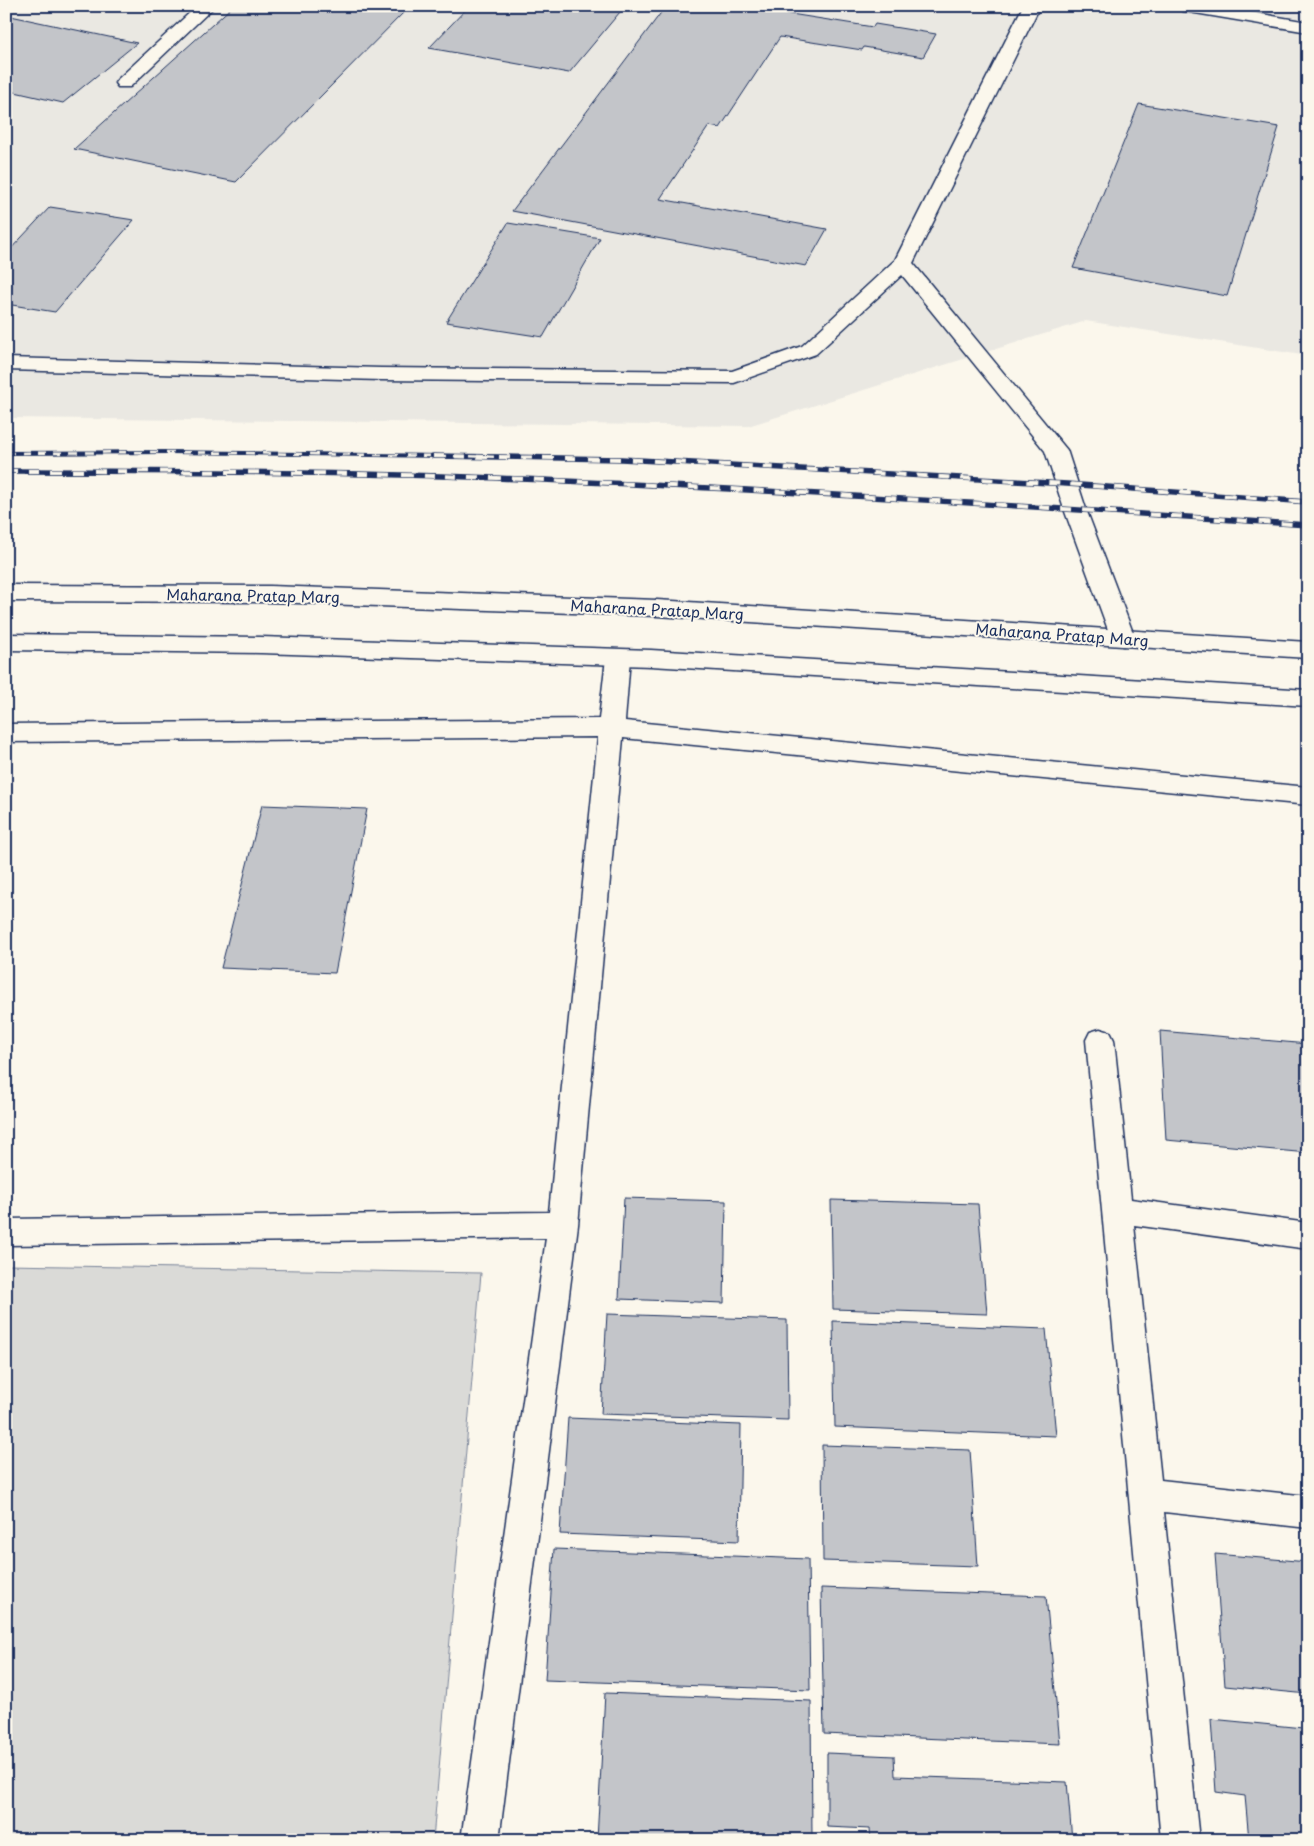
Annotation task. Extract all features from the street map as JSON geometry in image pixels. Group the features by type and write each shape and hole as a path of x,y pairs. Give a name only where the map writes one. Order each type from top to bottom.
{"street":[{"path":"124,83 207,6"},
{"path":"6,364 381,374 734,377 810,350 903,263 1032,6"},
{"path":"1183,6 1308,26"},
{"path":"903,263 1056,450 1075,509 1122,638"},
{"name":"Maharana Pratap Marg","path":"6,593 270,594 657,608 1308,650"},
{"path":"6,642 261,645 618,658 1308,698"},
{"path":"480,1840 563,1225 618,658"},
{"path":"6,733 612,728 1308,796"},
{"path":"1100,1040 1180,1840"},
{"path":"1117,1210 1308,1236"},
{"path":"6,1232 563,1225"},
{"path":"1146,1494 1308,1512"}],"shaded area":[{"path":"6,6 1308,6 1308,356 1086,321 748,426 6,418"},
{"path":"6,1265 481,1273 433,1840 6,1840"}],"building":[{"path":"233,6 410,6 236,182 74,149"},
{"path":"469,6 625,6 569,73 429,48"},
{"path":"666,6 740,6 873,27 875,24 936,34 923,57 864,47 862,50 780,37 720,128 709,126 660,199 827,229 806,266 512,211"},
{"path":"6,15 137,43 63,103 6,90"},
{"path":"1139,104 1279,127 1227,296 1073,268"},
{"path":"50,207 134,220 55,312 6,304 6,254"},
{"path":"508,223 600,238 543,337 446,322"},
{"path":"262,805 367,809 335,973 221,968"},
{"path":"1160,1031 1308,1044 1308,1153 1166,1140"},
{"path":"624,1198 726,1201 724,1303 619,1299"},
{"path":"831,1200 978,1204 987,1314 833,1309"},
{"path":"607,1314 787,1320 788,1420 601,1414"},
{"path":"833,1321 1046,1329 1056,1436 835,1427"},
{"path":"568,1418 741,1425 739,1541 560,1534"},
{"path":"822,1445 970,1450 978,1566 823,1561"},
{"path":"554,1549 808,1559 810,1690 545,1680"},
{"path":"1215,1554 1308,1562 1308,1694 1225,1686"},
{"path":"821,1588 1046,1596 1060,1744 824,1734"},
{"path":"605,1693 811,1701 812,1840 597,1840"},
{"path":"1211,1719 1303,1728 1308,1771 1308,1840 1249,1840 1245,1796 1216,1792"},
{"path":"827,1753 894,1756 895,1776 1067,1782 1072,1840 871,1840 870,1829 827,1827"}],"railway":[{"path":"6,453 169,452 514,457"},
{"path":"433,456 621,459 1067,484 1308,502"},
{"path":"6,471 374,474 599,482 1004,505 1308,525"}]}
